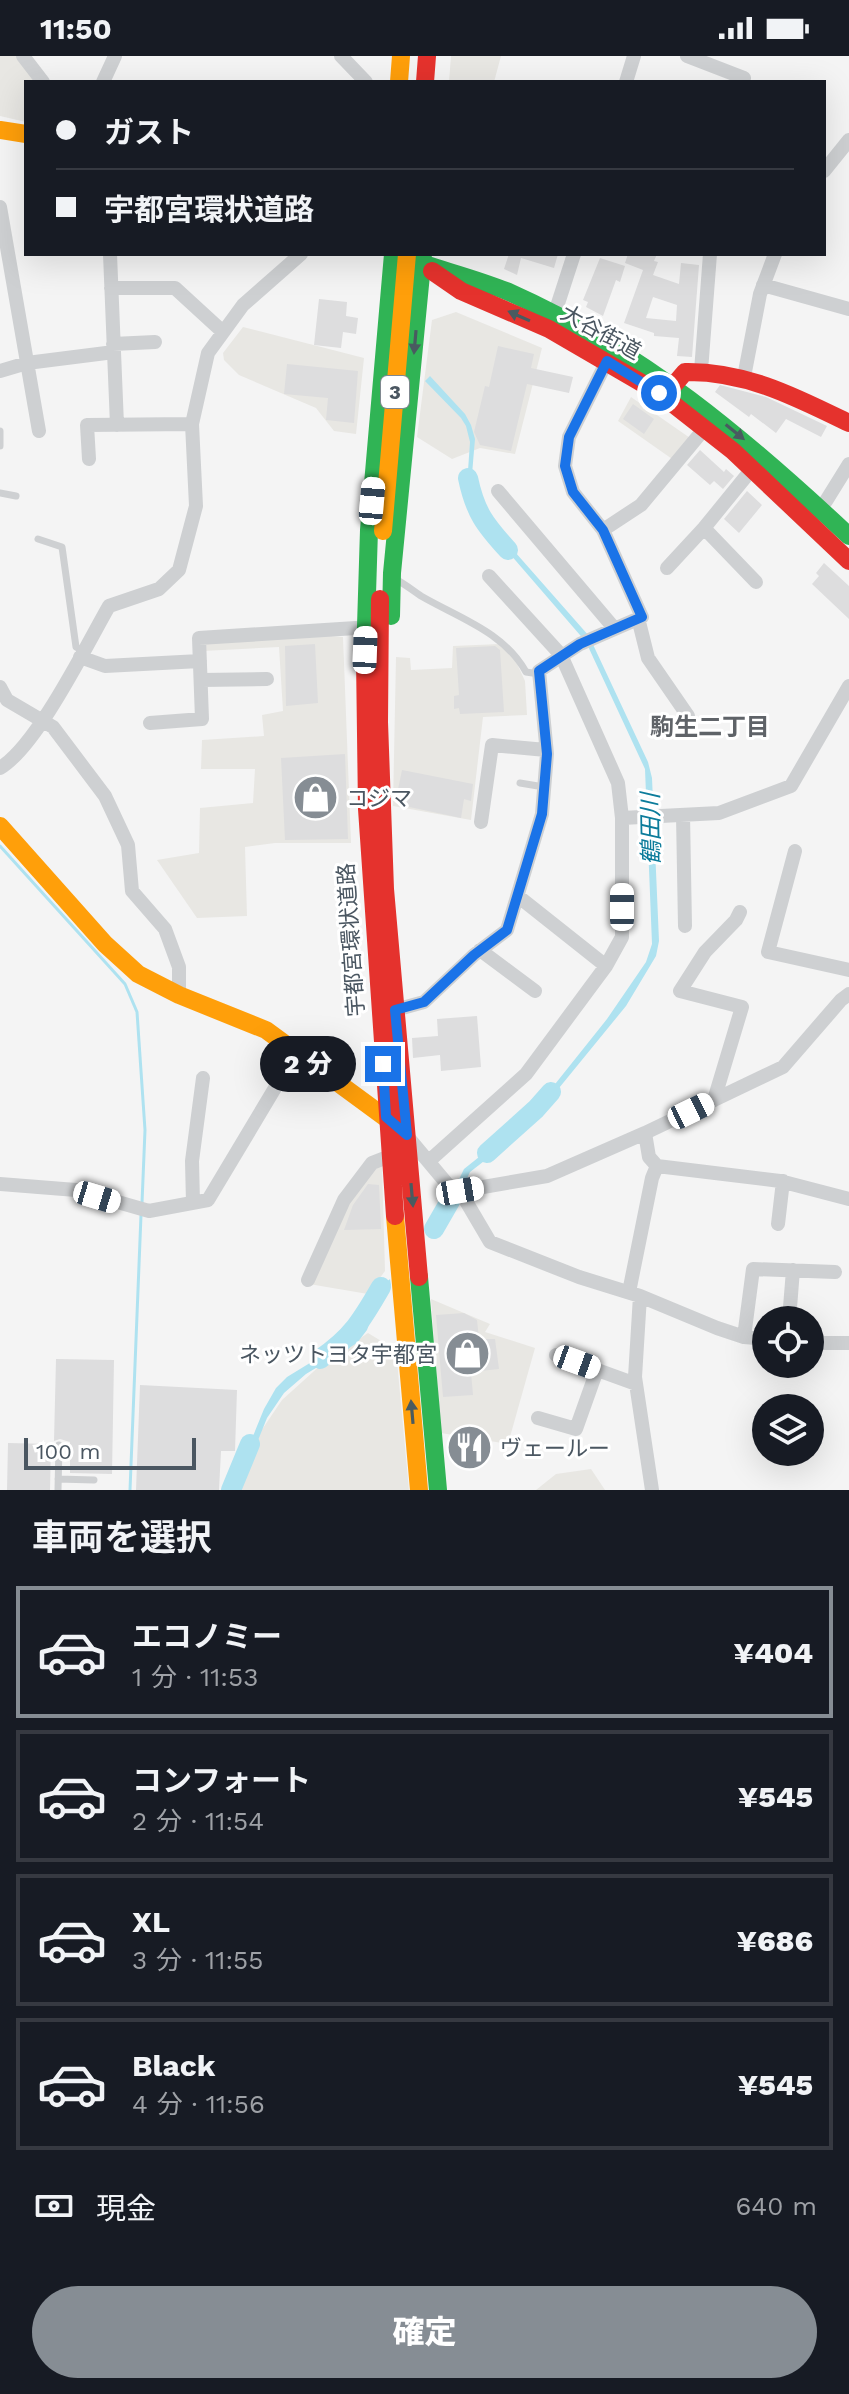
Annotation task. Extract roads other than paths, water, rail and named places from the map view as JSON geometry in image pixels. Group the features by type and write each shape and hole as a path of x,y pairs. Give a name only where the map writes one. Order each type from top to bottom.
{"main road":[{"path":"399,80 401,56"},
{"path":"411,80 413,56"},
{"path":"425,80 427,56"},
{"path":"438,80 440,56"},
{"path":"0,130 24,134"},
{"name":"3","path":"372,722 356,670 355,581 381,256"},
{"name":"3","path":"376,530 395,256"},
{"name":"3","path":"372,722 388,673 392,578 417,257"},
{"name":"3","path":"376,530 417,257"},
{"name":"大谷街道","path":"417,257 461,291 595,335 673,386 757,450 849,561"},
{"name":"大谷街道","path":"552,322 659,393 813,515 849,536"},
{"path":"673,386 685,372 744,377 798,398 849,423"},
{"name":"宇都宮環状道路","path":"376,530 370,888 386,1117 419,1490"},
{"name":"宇都宮環状道路","path":"372,722 438,1490"},
{"path":"0,826 105,944 138,974 179,995 266,1030 407,1135"}],"street":[{"path":"23,56 41,80"},
{"path":"104,80 115,56"},
{"path":"341,56 364,80"},
{"path":"627,80 634,56"},
{"path":"687,56 744,78"},
{"path":"826,169 849,140"},
{"path":"0,213 39,431"},
{"path":"110,256 117,425"},
{"path":"0,768 18,754 41,722 109,606 159,589 179,570 196,506 192,424 208,353 243,305 299,256"},
{"path":"552,322 573,256"},
{"path":"701,371 710,256"},
{"path":"744,377 763,285 774,256"},
{"path":"763,285 849,309"},
{"path":"111,288 175,288 223,332"},
{"path":"0,371 27,363 155,342"},
{"path":"395,1010 424,1002 480,950 507,930 542,814 546,750 539,671 580,644 642,617 603,530 573,492 565,466 569,437 607,361"},
{"path":"89,459 87,425 192,424"},
{"path":"603,530 641,505 705,428"},
{"path":"813,515 849,464"},
{"path":"667,568 752,469"},
{"path":"498,491 614,628"},
{"path":"704,528 756,582"},
{"path":"429,1161 526,1074 606,966 622,937 622,818 618,783 561,655 489,576"},
{"path":"638,618 648,658 688,716"},
{"path":"150,723 202,719 199,638 356,628"},
{"path":"81,654 105,666 200,661"},
{"path":"201,680 267,679"},
{"path":"622,818 719,813 791,786 849,686"},
{"path":"0,687 7,700 53,727 105,796 128,845 132,891 165,929 179,967 179,995"},
{"path":"481,822 492,745 546,750"},
{"path":"683,815 685,926"},
{"path":"795,851 768,952 849,970"},
{"path":"519,897 606,966"},
{"path":"714,1100 742,1007 680,991 705,952 740,912"},
{"path":"480,950 535,991"},
{"path":"454,1188 547,1176 783,1067 849,994"},
{"path":"0,1184 76,1190 144,1210 208,1200 275,1088 300,1053"},
{"path":"193,1203 192,1161 203,1078"},
{"path":"645,1133 649,1157 657,1166 783,1181 849,1199"},
{"path":"407,1135 454,1188 490,1242 752,1338"},
{"path":"308,1280 344,1200 372,1163 390,1156"},
{"path":"652,1490 636,1384 634,1294 652,1178 657,1166"},
{"path":"778,1224 783,1181"},
{"path":"744,1337 753,1269 835,1272"},
{"path":"790,1306 793,1270"},
{"path":"824,1343 849,1343"},
{"path":"556,1355 636,1384"},
{"path":"538,1418 576,1429 597,1370"}],"lane":[{"path":"0,431 0,446"},
{"path":"0,493 16,496"},
{"path":"38,539 62,547 76,647 81,654"},
{"path":"392,578 459,614 504,643 526,672 539,674"},
{"path":"520,783 544,787"},
{"path":"58,1490 59,1445"},
{"path":"58,1479 94,1480"}],"water":[{"path":"430,376 465,414 471,425 475,439 471,486 475,498 494,528 589,636 648,762 652,778 659,941 656,956 626,1006 537,1115 519,1134 470,1172 440,1234 434,1231 464,1169 528,1118 607,1019 646,962 652,944 645,769 586,642 491,532 476,507 467,485 470,442 466,426 425,381"},
{"path":"390,1279 391,1285 377,1302 367,1330 357,1343 306,1374 284,1393 267,1418 238,1490 231,1490 264,1409 276,1388 287,1377 354,1336 377,1291"}],"waterway":[{"name":"鶴田川","path":"468,478 482,517 508,550"},
{"path":"0,846 125,984 137,1012 145,1130 142,1203"},
{"name":"鶴田川","path":"487,1153 551,1092"},
{"name":"鶴田川","path":"434,1229 453,1196"},
{"path":"130,1490 141,1215"},
{"name":"鶴田川","path":"320,1359 355,1327 381,1287"},
{"name":"鶴田川","path":"231,1490 250,1444"}],"place":[{"name":"コジマ","path":"315,798"},
{"name":"ネッツトヨタ宇都宮","path":"468,1354"},
{"name":"ヴェールー","path":"469,1448"}],"district":[{"name":"駒生二丁目","path":"710,727"}]}
